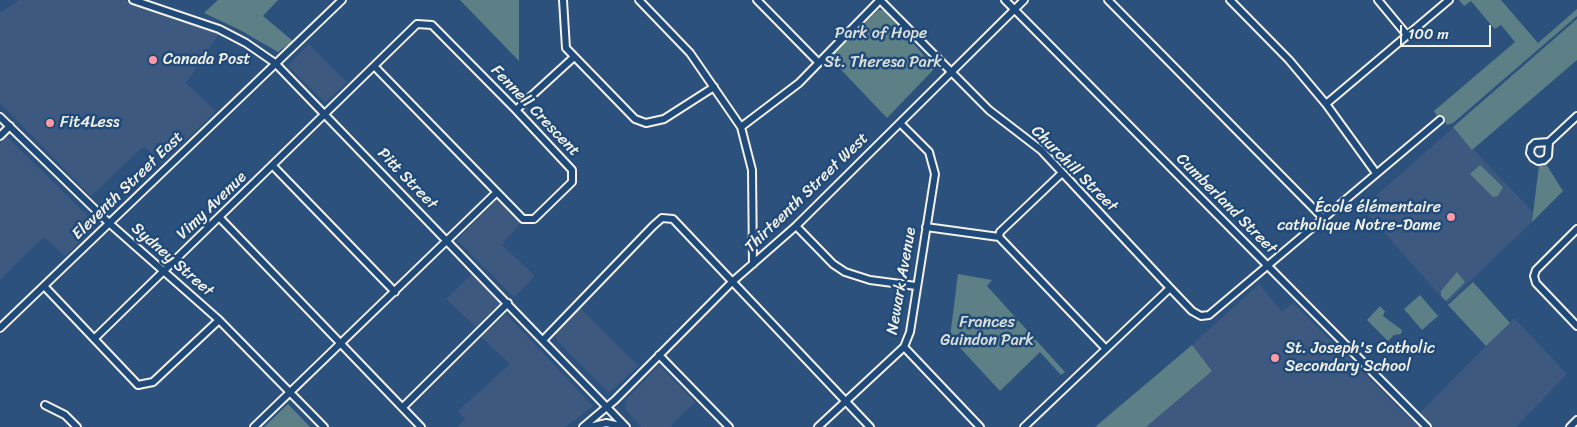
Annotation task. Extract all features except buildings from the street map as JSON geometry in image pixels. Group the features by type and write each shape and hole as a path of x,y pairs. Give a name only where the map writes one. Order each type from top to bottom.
{"street":[{"name":"Pitt Street","path":"133,0 219,29 246,43 275,63 544,339 626,427"},
{"name":"Eleventh Street East","path":"0,328 341,0"},
{"path":"563,0 566,48 635,119 646,123 664,119 714,87"},
{"path":"639,0 690,53 741,127 752,170 753,264"},
{"path":"757,0 818,62"},
{"path":"741,127 799,83 880,0"},
{"name":"Churchill Street","path":"880,0 989,110 1041,150 1192,311 1201,316 1209,315 1268,266"},
{"name":"Cumberland Street","path":"1005,0 1427,427"},
{"name":"Thirteenth Street West","path":"582,427 608,406 732,282 796,226 1024,0"},
{"path":"1108,0 1324,218"},
{"path":"1230,0 1289,60 1326,104 1376,173"},
{"path":"1378,0 1407,35"},
{"path":"1326,104 1449,0"},
{"name":"Fennell Crescent","path":"325,114 376,67 417,24 427,23 432,25 516,110 572,170 574,178 531,221 523,219 376,67"},
{"path":"516,110 574,56"},
{"name":"Vimy Avenue","path":"95,338 165,272 325,114"},
{"path":"1549,142 1577,116"},
{"name":"Sydney Street","path":"0,117 109,223 219,320 324,427"},
{"path":"1268,266 1440,120"},
{"name":"Newark Avenue","path":"900,123 929,152 935,174 910,332 904,347 980,427"},
{"path":"0,136 10,126"},
{"path":"273,166 395,292"},
{"path":"1000,237 1000,232 1062,173"},
{"path":"254,427 342,344 496,193"},
{"path":"219,217 422,427"},
{"path":"544,339 662,218 673,219 870,427"},
{"path":"796,226 833,264 845,272 870,280 916,286"},
{"path":"926,227 1000,237 1106,349"},
{"path":"1577,229 1536,270 1534,276 1536,283 1577,326"},
{"path":"44,286 138,385 153,382 219,320"},
{"path":"1024,427 1170,288"},
{"path":"403,406 508,303"},
{"path":"818,427 904,347"},
{"path":"659,355 729,427"},
{"path":"45,405 65,415 77,427"},
{"path":"1570,427 1577,420"},
{"path":"590,427 605,423 626,427"}],"shaded area":[{"path":"19,0 125,0 219,34 186,83 216,111 162,163 144,146 91,196 0,103 0,13"},
{"path":"309,44 347,82 325,102 288,66"},
{"name":"École élémentaire catholique Notre-Dame","path":"1453,128 1533,212 1532,222 1447,303 1362,208"},
{"path":"6,136 97,225 65,256 44,237 0,280 0,141"},
{"path":"497,200 521,222 502,245 535,276 514,297 457,240"},
{"path":"472,274 500,304 476,327 446,299"},
{"name":"St. Joseph's Catholic Secondary School","path":"1259,284 1282,312 1293,303 1412,421 1514,318 1567,374 1516,427 1146,427 1212,371 1192,345"},
{"path":"579,307 638,366 609,393 556,340 556,333"},
{"path":"506,314 593,406 565,427 457,427 465,419 458,411 510,364 481,337"},
{"path":"659,365 695,402 670,427 641,427 625,409 627,399"}],"green space":[{"path":"218,0 278,0 263,16 293,41 278,52 240,30 204,13"},
{"path":"460,0 519,0 519,61"},
{"path":"1459,0 1501,0 1538,43 1577,9 1577,16 1453,123 1447,125 1442,115 1437,116 1434,111 1515,42 1501,25 1495,29 1471,1 1464,6"},
{"name":"St. Theresa Park","path":"878,10 884,10 935,68 887,118 830,58"},
{"path":"1577,19 1577,60 1472,150 1453,127"},
{"path":"1546,164 1563,191 1532,222 1539,165"},
{"path":"1480,165 1503,187 1498,196 1493,197 1470,174"},
{"path":"1457,272 1465,282 1446,301 1441,296 1441,291"},
{"name":"Frances Guindon Park","path":"958,274 992,280 987,286 1065,372 1061,375 1040,352 1000,391 950,337"},
{"path":"1473,282 1510,323 1486,346 1448,305"},
{"path":"1420,295 1438,316 1422,330 1404,309"},
{"path":"1380,306 1385,311 1383,316 1402,330 1401,334 1394,335 1388,341 1367,320"},
{"path":"1192,345 1212,371 1146,427 1095,427"},
{"path":"288,404 310,427 264,427"}],"place":[{"name":"Canada Post","path":"153,60"},
{"name":"Fit4Less","path":"50,123"},
{"name":"École élémentaire catholique Notre-Dame","path":"1451,217"},
{"name":"St. Joseph's Catholic Secondary School","path":"1275,358"}],"park label":[{"name":"Park of Hope","path":"881,34"}]}
